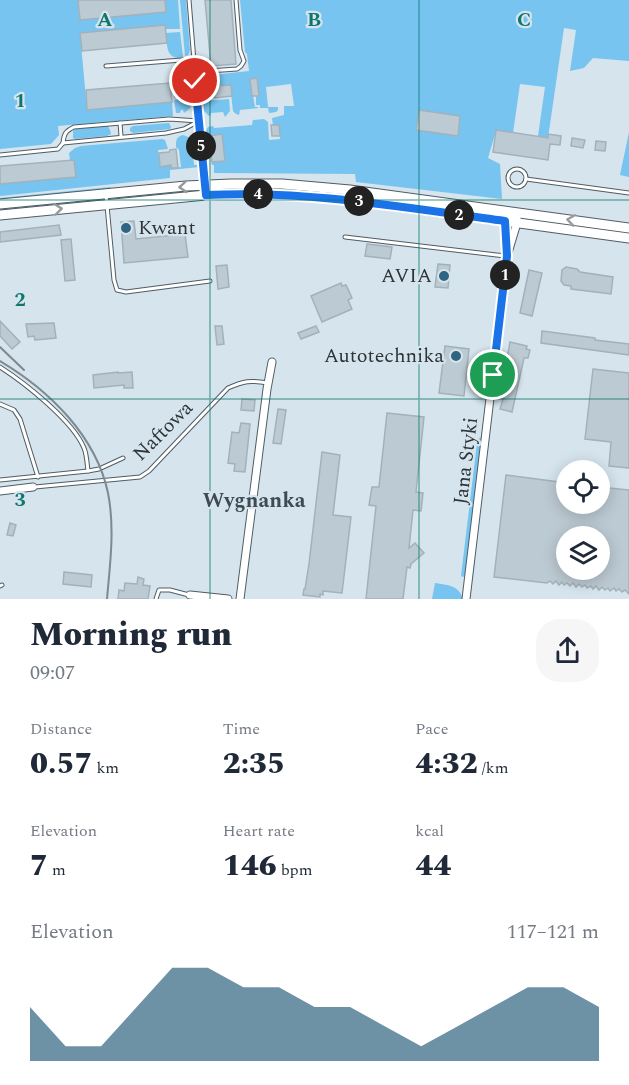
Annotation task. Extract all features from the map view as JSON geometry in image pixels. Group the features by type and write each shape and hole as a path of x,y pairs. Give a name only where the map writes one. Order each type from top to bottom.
{"main road":[{"path":"0,204 106,199 258,184 317,187 629,228"},
{"path":"206,190 311,196 629,238"},
{"path":"0,215 106,199"}],"street":[{"path":"505,221 513,212 517,223"},
{"name":"Jana Styki","path":"505,221 507,256"},
{"name":"Jana Styki","path":"466,599 507,256 517,223"},
{"path":"240,599 272,362"},
{"name":"Naftowa","path":"0,491 33,487"},
{"path":"190,595 228,599"}],"lane":[{"path":"189,0 206,190"},
{"path":"195,72 237,69 242,66 244,61 240,50 236,0"},
{"path":"106,66 194,59"},
{"path":"0,155 57,149 63,142 67,130 74,127 169,119 199,121"},
{"path":"63,142 184,129 199,121"},
{"path":"120,123 121,137"},
{"path":"519,169 524,172 526,179 522,185 516,186 510,183 508,176 512,170 519,169"},
{"path":"526,179 629,193"},
{"path":"106,199 117,290 126,292 210,281"},
{"path":"345,237 507,256"},
{"path":"0,368 22,381 75,432 85,449 88,471"},
{"name":"Naftowa","path":"33,487 140,477 149,471 228,388 241,382 268,383"},
{"path":"0,404 14,410 20,419 38,477"},
{"path":"0,480 88,471 99,469 123,458"},
{"path":"156,599 159,590 190,595"}],"shaded area":[{"path":"0,0 78,0 79,18 164,11 163,0 178,0 180,29 165,29 164,25 80,33 87,110 172,102 173,116 58,126 59,135 51,144 0,149"},
{"path":"180,0 186,0 190,50 185,56"},
{"path":"240,0 629,0 629,61 593,58 584,68 570,71 576,30 564,28 548,138 538,136 545,87 520,84 513,133 496,131 488,158 500,164 502,199 356,182 355,174 214,173 211,160 223,159 220,134 209,136 206,130 208,127 252,125 253,120 264,119 268,122 269,140 280,139 279,125 273,125 272,118 284,115 284,106 294,106 291,84 266,87 268,107 278,107 276,112 269,113 268,108 260,108 260,105 256,105 256,78 250,79 255,107 258,108 240,110 239,115 236,114 233,111 230,85 214,86 215,98 201,99 199,82 203,76 249,71"},
{"path":"180,32 183,57 177,58 168,51 166,33"},
{"path":"176,65 184,65 188,72 191,95 174,97 174,86 171,86 170,74"},
{"path":"191,98 188,110 184,113 181,110 180,113 176,113 174,100"},
{"path":"229,99 230,111 225,117 223,112 211,113 209,116 204,111 203,101"},
{"path":"169,123 170,129 133,133 130,131 133,126"},
{"path":"108,126 111,134 107,136 73,138 73,131 76,129"},
{"path":"629,132 629,177 620,175"},
{"path":"183,135 191,138 194,165 199,165 199,167 170,170 170,178 0,196 0,183 72,175 69,153 81,146 162,139 165,140 168,149 158,150 160,166 181,167 176,142"},
{"path":"111,187 111,190 0,201 0,198"},
{"path":"214,188 277,188 352,194 499,216 260,190 215,191"},
{"path":"198,189 198,192 119,199 118,197"},
{"path":"99,199 99,201 0,211 0,208"},
{"path":"480,437 482,439 466,574 463,577 461,576 477,443"},
{"path":"435,583 456,588 463,599 432,599"}],"building":[{"path":"78,0 165,0 166,12 80,20"},
{"path":"205,0 231,0 236,64 211,66"},
{"path":"165,25 167,43 82,51 80,33"},
{"path":"257,78 259,96 252,96 250,79"},
{"path":"170,83 172,102 87,110 86,90"},
{"path":"231,85 232,96 215,98 214,86"},
{"path":"419,110 460,116 458,136 416,130"},
{"path":"271,125 279,125 280,136 272,136"},
{"path":"496,130 548,138 548,134 561,136 560,145 550,144 548,160 493,152"},
{"path":"222,134 225,161 212,162 209,136"},
{"path":"572,138 585,140 583,148 571,146"},
{"path":"596,141 606,142 605,151 595,150"},
{"path":"176,149 178,168 171,168 171,165 160,167 159,153"},
{"path":"74,160 76,177 0,184 0,166"},
{"path":"134,221 136,239 185,234 188,257 124,263 121,222"},
{"path":"59,225 61,235 0,242 0,232"},
{"path":"71,239 75,280 65,281 61,240"},
{"path":"367,244 392,247 390,259 365,256"},
{"path":"438,264 450,265 448,288 435,287"},
{"path":"227,265 229,287 218,289 216,266"},
{"path":"566,267 577,269 580,272 613,277 611,294 571,289 571,286 564,285 561,281 562,270"},
{"path":"529,270 542,273 532,316 520,313"},
{"path":"341,283 342,286 346,285 352,298 348,300 352,309 322,322 311,296"},
{"path":"0,321 20,342 12,349 0,336"},
{"path":"54,323 56,338 35,340 34,336 28,337 26,324"},
{"path":"215,326 222,326 224,344 217,345"},
{"path":"316,326 319,332 301,339 298,333"},
{"path":"542,331 629,344 629,355 541,343"},
{"path":"510,342 527,346 526,349 530,350 528,358 524,358 512,412 500,409 510,360 507,359"},
{"path":"445,346 469,349 464,396 439,393"},
{"path":"593,369 629,373 629,468 610,466 611,442 585,439"},
{"path":"132,372 133,388 124,388 124,385 94,388 93,375"},
{"path":"242,399 255,400 254,411 241,410"},
{"path":"278,409 286,410 281,444 273,443"},
{"path":"387,413 424,417 416,492 423,493 421,511 413,510 409,548 415,543 424,553 411,564 410,568 407,567 403,599 366,599 376,506 369,505 372,487 379,487"},
{"path":"241,423 250,424 245,472 234,471 235,464 228,463 232,432 239,433"},
{"path":"322,452 340,455 333,515 351,517 342,593 323,591 320,597 303,595 309,564"},
{"path":"506,475 556,482 556,514 610,514 610,488 629,490 629,594 625,590 616,591 614,588 610,591 608,588 605,590 602,587 599,590 596,586 593,589 591,586 587,588 579,584 576,587 573,583 570,586 562,582 559,585 556,581 553,584 550,581 547,583 494,577"},
{"path":"10,523 16,525 13,536 7,535"},
{"path":"64,572 92,575 91,587 63,584"},
{"path":"138,577 144,579 143,585 150,586 148,599 118,599 119,590 124,591 125,583 137,584"}],"railway":[{"path":"0,347 24,370"},
{"path":"0,361 36,386 68,416 93,452 102,472 108,493 111,519 107,599"}],"place":[{"name":"Kwant","path":"126,228"},
{"name":"AVIA","path":"444,276"},
{"name":"Autotechnika","path":"456,356"}],"district":[{"name":"Wygnanka","path":"254,501"}],"route":[{"path":"195,81 206,195 311,196 505,221 507,256 493,375"}]}
